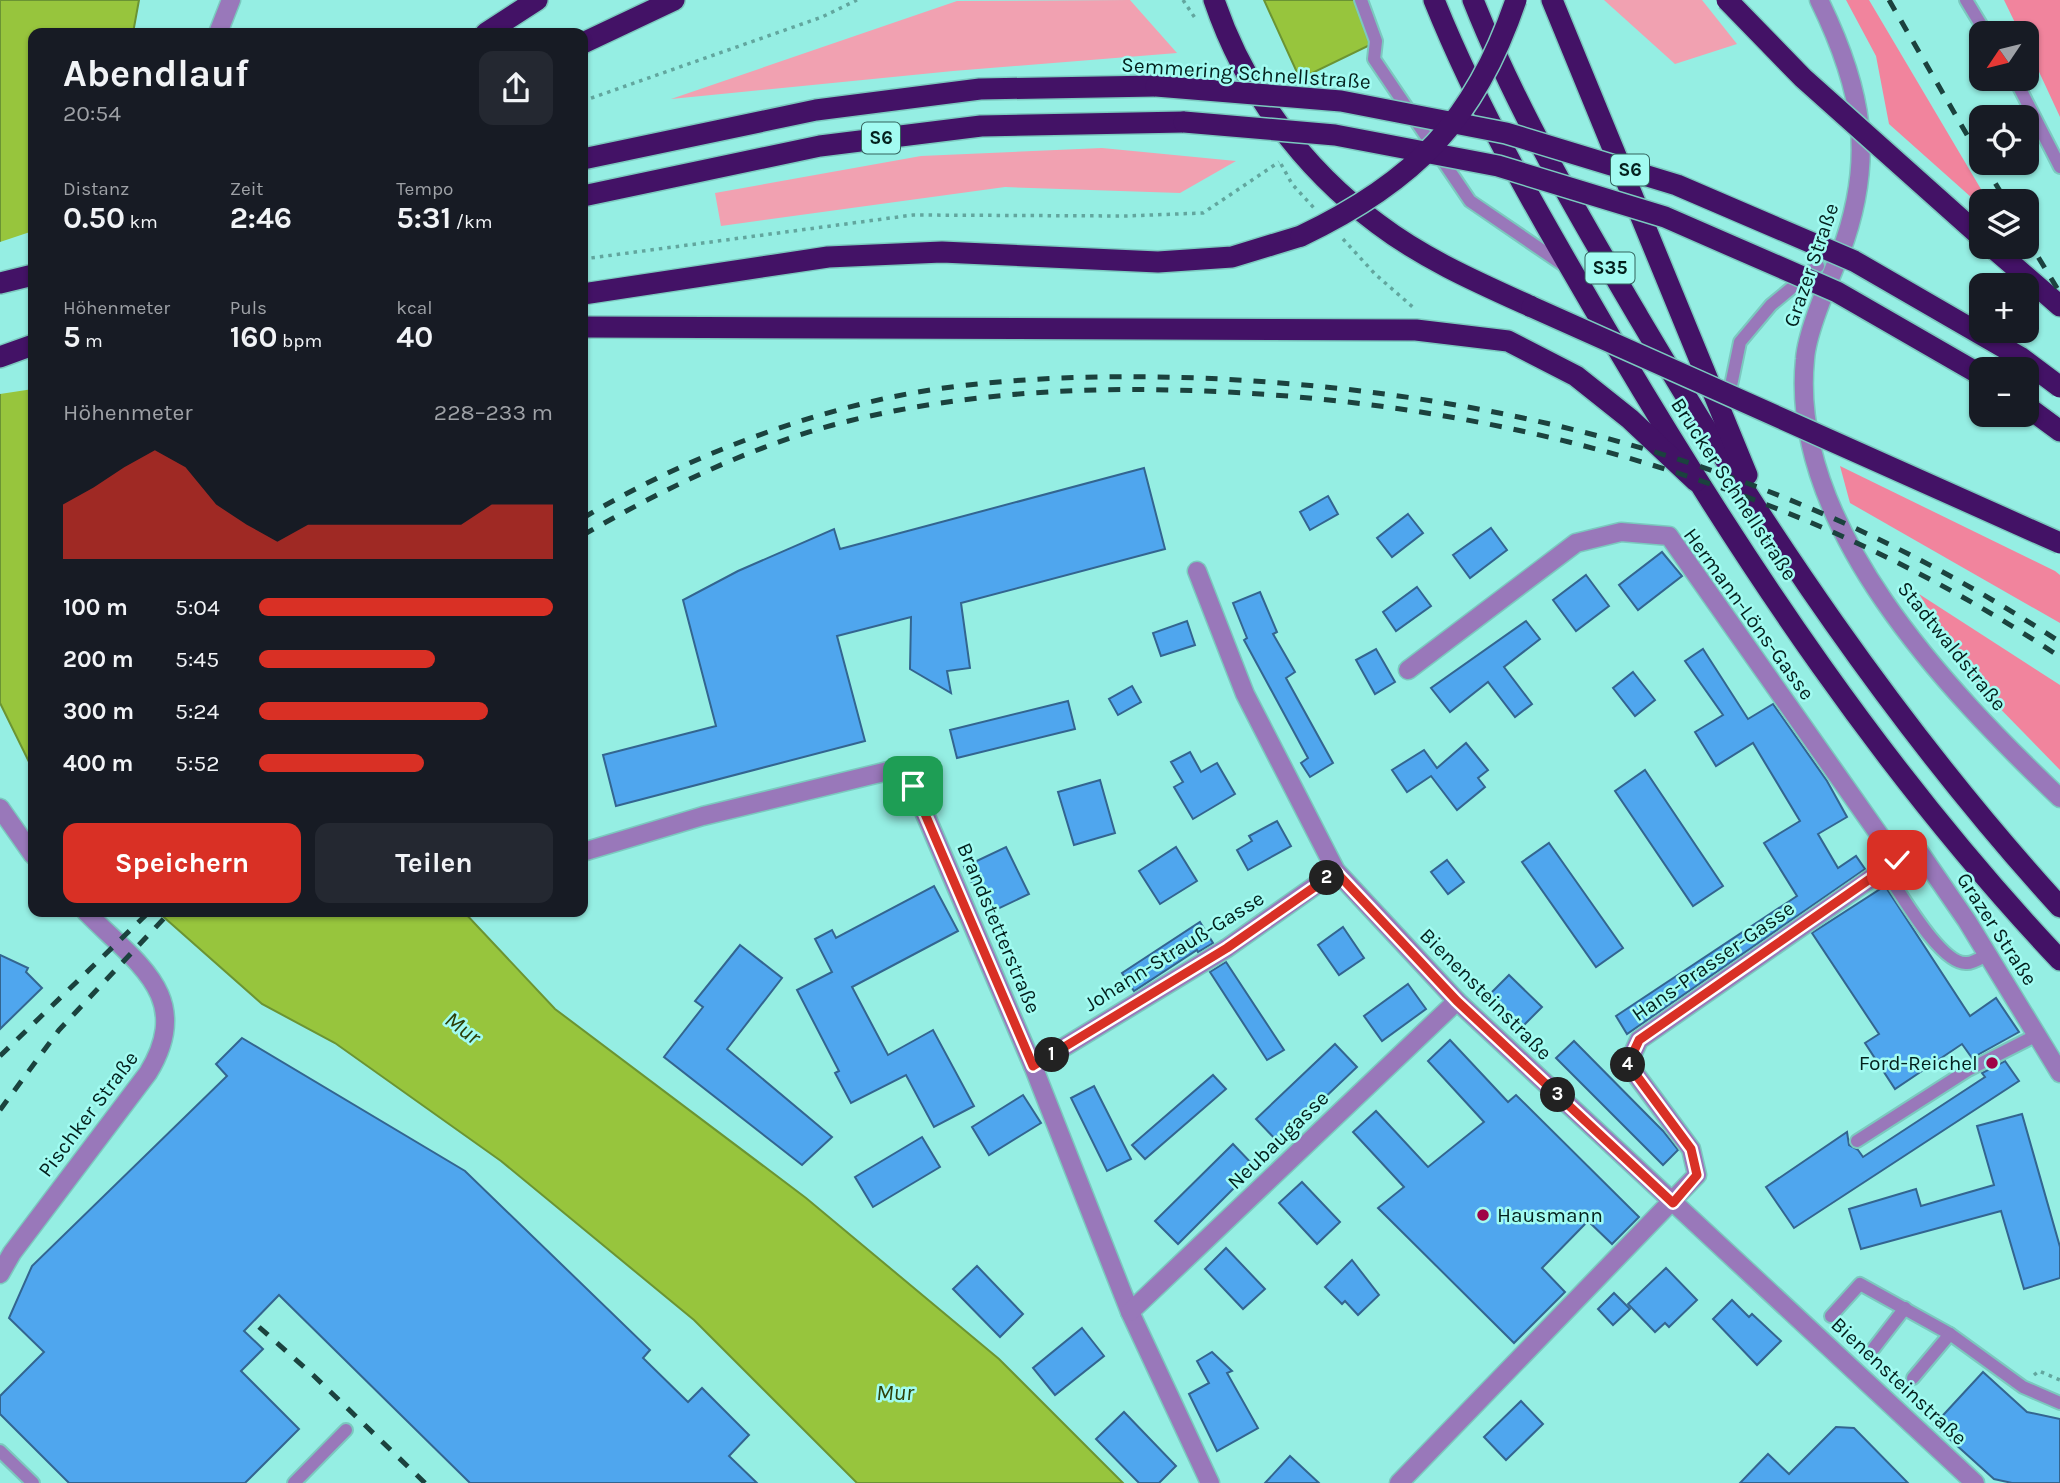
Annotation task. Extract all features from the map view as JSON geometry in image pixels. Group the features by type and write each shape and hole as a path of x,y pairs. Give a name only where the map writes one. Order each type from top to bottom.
{"highway":[{"path":"494,28 537,0"},
{"path":"588,41 674,0"},
{"path":"1214,0 1225,32 1264,107 1318,170 1377,224 1446,267 2060,543"},
{"name":"Brucker Schnellstraße","path":"1434,0 1453,47 1533,205 1696,481 1810,650 1927,808 2002,898 2060,960"},
{"name":"Brucker Schnellstraße","path":"1473,0 1566,193 1667,365 1793,565 1953,786 2060,907"},
{"path":"588,293 828,257 942,252 1158,262 1232,257 1301,236 1378,194 1408,172 1441,139 1486,75 1516,0"},
{"path":"1552,0 1768,526"},
{"path":"1727,0 1803,78 1969,226"},
{"name":"Semmering Schnellstraße","path":"588,158 816,110 980,89 1156,86 1340,101 1506,133 1677,185 1854,261 2020,357 2060,387"},
{"name":"S6","path":"588,195 820,146 967,127 1184,122 1335,135 1498,166 1665,217 1837,292 1969,368"},
{"path":"2006,259 2060,306"},
{"path":"0,283 28,275"},
{"path":"588,327 1416,330 1508,341 1576,376 1630,419 1696,481"},
{"path":"0,358 28,347"},
{"path":"0,358 28,360"},
{"path":"2039,416 2060,431"}],"street":[{"path":"220,28 231,0"},
{"name":"Grazer Straße","path":"1819,0 1841,44 1858,106 1862,162 1855,214 1805,357 1804,400 1812,460 1829,506"},
{"name":"Stadtwaldstraße","path":"1829,506 1895,615 1966,706 2060,797"},
{"name":"Hermann-Löns-Gasse","path":"1408,670 1576,543 1621,532 1669,536 1891,865"},
{"name":"Bienensteinstraße","path":"1198,571 1245,694 1336,872 1457,1001 1975,1483"},
{"name":"Brandstetterstraße","path":"588,850 703,816 888,771 913,786 1033,1066 1130,1312 1210,1483"},
{"path":"0,808 28,848"},
{"name":"Grazer Straße","path":"1916,847 1988,954 2060,1073"},
{"name":"Hans-Prasser-Gasse","path":"1399,1483 1673,1203 1697,1175 1691,1149 1628,1064 1639,1040 1916,847"},
{"name":"Johann-Strauß-Gasse","path":"1033,1066 1227,948 1336,872"},
{"name":"Pischker Straße","path":"0,1273 148,1073 159,1055 167,1030 164,1001 152,979 91,917"},
{"name":"Neubaugasse","path":"1130,1312 1457,1001"}],"lane":[{"path":"1361,0 1376,41 1374,59 1470,201 1572,270"},
{"path":"1966,0 1979,21"},
{"path":"2021,91 2060,167"},
{"path":"1724,418 1740,342 1771,306 1818,266"},
{"path":"1891,865 1927,931 1953,960 1968,964 1988,954"},
{"path":"1857,1142 1968,1070 2037,1035"},
{"path":"1831,1316 1860,1284 1950,1334 2023,1387 2060,1403"},
{"path":"1874,1348 1905,1308"},
{"path":"1913,1378 1950,1334"},
{"path":"295,1483 346,1430"},
{"path":"0,1451 33,1483"}],"path":[{"path":"588,99 821,17 857,0"},
{"path":"588,258 913,215 1126,216 1203,213 1279,162"}],"shaded area":[{"path":"1130,0 1177,53 953,71 671,99 957,1"},
{"path":"1604,0 1702,0 1737,44 1675,64"},
{"path":"1846,0 1869,0 1969,169 1969,175 1973,175 1981,189 1969,189 1969,195 1889,124 1876,56"},
{"path":"2004,0 2060,0 2060,117 2039,72 2039,21 2014,21"},
{"path":"1102,148 1236,161 1180,193 1005,187 721,226 715,193 921,156"},
{"path":"1840,466 2055,571 2060,575 2060,623 1850,503"},
{"path":"1919,594 2060,685 2060,770 1977,685"}],"water":[{"path":"0,0 139,0 134,28 28,28 28,760 0,703"},
{"path":"1264,0 1356,0 1372,44 1300,79"},
{"name":"Mur","path":"164,917 469,917 555,1009 806,1198 999,1359 1123,1483 857,1483 694,1320 501,1161 335,1043 262,1004"}],"pier":[{"path":"28,233 28,390 0,394 0,242"}],"building":[{"path":"1144,468 1165,549 961,603 970,668 947,671 951,693 910,669 911,617 837,636 865,741 616,806 603,755 716,726 683,600 738,571 834,529 840,549"},
{"path":"1328,496 1338,514 1310,530 1300,512"},
{"path":"1408,514 1423,533 1392,557 1377,538"},
{"path":"1491,528 1507,550 1470,578 1453,555"},
{"path":"1662,552 1682,576 1638,610 1619,585"},
{"path":"1586,575 1609,606 1576,631 1553,600"},
{"path":"1417,587 1431,606 1396,631 1383,612"},
{"path":"1260,592 1277,632 1273,634 1295,672 1286,678 1333,763 1310,777 1301,763 1308,758 1244,640 1247,638 1233,603"},
{"path":"1187,621 1195,645 1161,656 1153,633"},
{"path":"1526,621 1540,639 1504,667 1532,704 1515,717 1488,682 1450,712 1431,688"},
{"path":"1376,649 1395,682 1375,694 1356,660"},
{"path":"1703,649 1748,719 1773,704 1827,781 1847,817 1818,834 1838,868 1856,856 1865,869 1627,1034 1616,1016 1797,896 1764,843 1800,821 1753,743 1716,766 1695,732 1723,715 1685,661"},
{"path":"1633,672 1655,700 1635,716 1613,688"},
{"path":"1132,686 1141,702 1118,715 1109,699"},
{"path":"1068,701 1075,729 957,758 950,730"},
{"path":"1466,743 1488,770 1478,778 1485,787 1457,810 1431,776 1407,792 1392,770 1424,750 1437,768"},
{"path":"1190,752 1201,772 1217,763 1235,794 1193,819 1174,787 1183,782 1171,762"},
{"path":"1645,770 1723,886 1693,906 1615,791"},
{"path":"1100,780 1115,833 1074,845 1058,792"},
{"path":"1277,821 1291,846 1248,870 1237,850 1252,841 1249,836"},
{"path":"1549,843 1623,948 1596,967 1522,862"},
{"path":"1006,847 1029,894 987,914 964,867"},
{"path":"1176,847 1197,881 1160,904 1139,871"},
{"path":"1447,860 1464,882 1448,894 1431,872"},
{"path":"934,886 958,931 852,987 888,1055 933,1030 974,1106 934,1127 906,1075 851,1103 835,1073 839,1071 797,990 832,972 815,939 832,930 836,938"},
{"path":"1885,886 1970,1016 1996,998 2019,1032 1972,1058 1962,1044 1895,1089 1865,1043 1879,1034 1812,933"},
{"path":"1200,922 1213,943 1198,952 1197,950 1134,991 1122,973"},
{"path":"1343,927 1364,958 1339,975 1318,945"},
{"path":"740,945 782,978 727,1049 832,1137 802,1165 664,1057 703,1007 695,1001"},
{"path":"0,955 28,968 26,972 42,988 0,1029"},
{"path":"1226,962 1284,1050 1267,1060 1210,972"},
{"path":"1509,975 1542,1007 1521,1028 1488,996"},
{"path":"1408,984 1426,1009 1382,1041 1364,1016"},
{"path":"242,1038 465,1171 650,1350 643,1358 688,1402 702,1388 749,1435 729,1456 757,1483 470,1483 279,1295 244,1331 263,1349 241,1371 299,1429 245,1483 69,1483 0,1414 0,1396 44,1352 9,1318 32,1266 227,1076 216,1064"},
{"name":"Hausmann","path":"1450,1040 1508,1102 1516,1095 1639,1217 1612,1244 1588,1221 1542,1268 1565,1292 1514,1343 1378,1208 1404,1187 1353,1132 1376,1111 1428,1167 1484,1122 1428,1061"},
{"path":"1574,1041 1663,1131 1678,1150 1663,1165 1556,1058"},
{"path":"1335,1044 1357,1067 1278,1142 1256,1119"},
{"path":"2005,1061 2019,1081 1794,1228 1766,1187 1847,1132 1849,1145 1863,1157 1985,1077 1982,1073"},
{"path":"1213,1075 1226,1089 1145,1159 1132,1145"},
{"path":"1094,1086 1131,1159 1107,1171 1071,1098"},
{"path":"1023,1095 1041,1123 989,1155 972,1127"},
{"path":"2022,1114 2060,1247 2060,1278 2024,1289 2001,1211 1861,1249 1849,1209 1916,1189 1921,1206 1994,1185 1977,1126"},
{"path":"922,1137 940,1167 873,1207 855,1177"},
{"path":"1233,1144 1255,1167 1178,1244 1155,1221"},
{"path":"1302,1182 1340,1222 1317,1244 1279,1203"},
{"path":"1226,1248 1265,1289 1243,1309 1205,1269"},
{"path":"1352,1260 1379,1295 1358,1315 1345,1301 1342,1304 1325,1287"},
{"path":"977,1266 1023,1314 1000,1337 953,1289"},
{"path":"1666,1268 1697,1300 1669,1327 1665,1323 1655,1332 1628,1304"},
{"path":"1614,1293 1630,1309 1613,1325 1598,1309"},
{"path":"1732,1300 1749,1317 1752,1314 1781,1341 1757,1365 1713,1319"},
{"path":"1082,1328 1104,1356 1055,1395 1033,1368"},
{"path":"1212,1352 1232,1371 1227,1373 1258,1428 1217,1451 1189,1394 1209,1383 1197,1361"},
{"path":"1983,1372 2027,1412 2060,1419 2060,1483 2012,1483 1994,1479 1934,1425"},
{"path":"1521,1401 1543,1424 1506,1460 1484,1437"},
{"path":"1124,1412 1176,1466 1159,1483 1139,1483 1096,1439"},
{"path":"1836,1427 1854,1428 1908,1483 1740,1483 1768,1454 1789,1474"},
{"path":"1290,1456 1319,1483 1265,1483"}],"railway":[{"path":"1889,0 1969,138"},
{"path":"1990,175 1999,189"},
{"path":"2039,258 2060,293"},
{"path":"588,515 655,479 768,432 847,408 926,391 1010,381 1097,377 1221,379 1334,388 1445,403 1553,425 1658,453 1762,489 1863,532 1962,583 2060,642"},
{"path":"588,532 643,502 736,458 833,425 925,405 1018,394 1112,390 1205,391 1319,399 1431,414 1542,436 1651,465 1758,501 1862,545 1963,597 2060,657"},
{"path":"0,1056 144,917"},
{"path":"0,1110 59,1030 165,917"},
{"path":"259,1327 425,1483"}],"place":[{"name":"Ford-Reichel","path":"1992,1063"},
{"name":"Hausmann","path":"1483,1215"}],"route":[{"path":"913,786 1033,1066 1227,948 1336,872 1457,1001 1673,1203 1697,1175 1691,1149 1628,1064 1639,1040 1897,860"}]}
